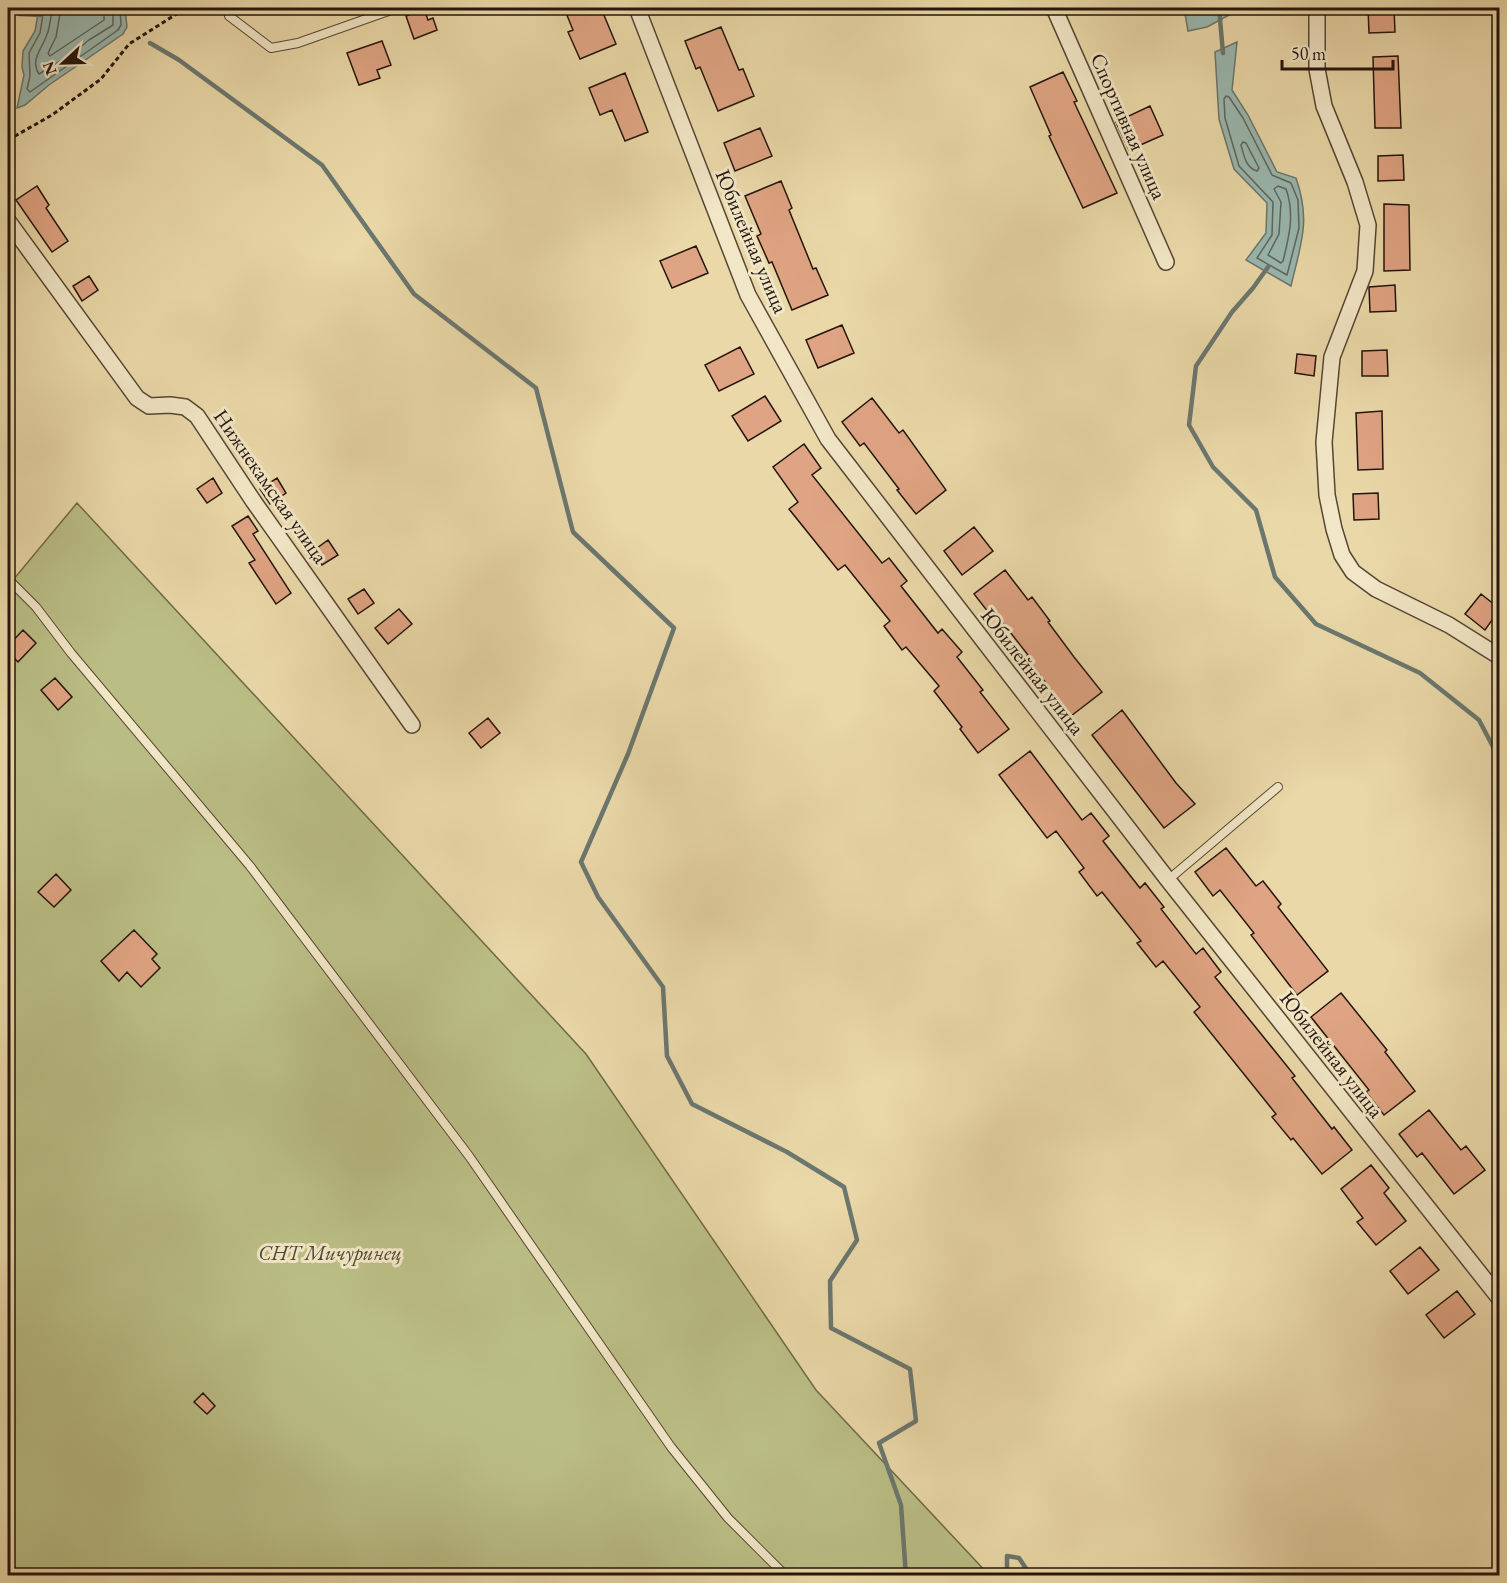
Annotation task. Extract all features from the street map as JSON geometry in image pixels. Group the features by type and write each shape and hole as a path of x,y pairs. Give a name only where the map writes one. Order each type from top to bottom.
{"street":[{"name":"Юбилейная улица","path":"637,8 748,296 828,439 1168,880 1493,1280 1500,1299"},
{"name":"Спортивная улица","path":"1054,8 1166,262"},
{"path":"1317,8 1317,69 1324,106 1355,182 1368,225 1365,271 1332,357 1324,442 1327,495 1334,529 1342,555 1353,572 1376,589 1449,625 1500,657"},
{"name":"Нижнекамская улица","path":"8,221 137,398 149,406 185,407 197,417 254,502 412,725"}],"lane":[{"path":"227,8 229,15 271,48 298,43 397,8"},
{"path":"8,579 36,607 71,653 250,866 469,1156 671,1447 728,1518 786,1575"},
{"path":"1168,880 1278,787"}],"path":[{"path":"8,140 52,115 100,79 129,44 186,8"}],"green space":[{"name":"СНТ Мичуринец","path":"77,503 586,1054 816,1390 989,1575 8,1576 8,586"}],"water":[{"path":"39,8 125,8 127,27 123,34 49,85 25,105 17,108 24,75 23,51 35,31"},
{"path":"1184,8 1242,8 1207,27 1188,31"},
{"path":"1237,42 1232,90 1248,115 1277,172 1296,178 1301,193 1303,232 1291,286 1246,260 1266,233 1267,203 1234,169 1219,119 1215,52"}],"building":[{"path":"564,8 601,8 616,44 580,59 568,32 573,30"},
{"path":"1368,8 1394,8 1395,32 1369,33"},
{"path":"424,9 428,20 433,18 437,30 414,39 406,16"},
{"path":"721,27 739,70 743,69 754,96 718,111 700,67 696,69 685,41"},
{"path":"382,41 391,65 377,70 380,78 359,85 347,53"},
{"path":"1398,56 1401,128 1375,128 1373,57"},
{"path":"1063,72 1077,101 1074,102 1117,193 1083,208 1049,136 1051,135 1030,87"},
{"path":"625,73 648,132 625,141 612,110 600,115 589,88"},
{"path":"1150,106 1163,135 1129,150 1116,122"},
{"path":"760,128 772,156 735,171 724,143"},
{"path":"1403,155 1404,180 1378,181 1378,156"},
{"path":"781,181 792,208 789,210 813,269 816,268 828,295 792,310 772,262 769,263 757,236 761,234 745,196"},
{"path":"37,186 49,205 46,208 68,241 52,252 16,200"},
{"path":"1384,204 1409,205 1410,270 1384,271"},
{"path":"696,246 708,273 672,288 660,261"},
{"path":"89,276 98,290 82,301 73,286"},
{"path":"1395,285 1396,311 1370,312 1369,287"},
{"path":"842,325 854,353 818,368 806,340"},
{"path":"740,347 754,374 719,391 705,365"},
{"path":"1387,350 1388,376 1362,376 1362,351"},
{"path":"1297,354 1316,356 1314,376 1295,373"},
{"path":"765,396 781,421 748,441 732,416"},
{"path":"872,398 899,433 903,430 946,490 916,514 864,443 860,446 842,422"},
{"path":"1382,411 1383,469 1358,470 1356,413"},
{"path":"804,444 821,468 812,475 882,563 889,558 907,581 901,586 938,633 942,629 962,652 957,657 983,690 980,692 1009,729 978,753 960,729 962,727 934,691 939,686 906,647 902,650 884,626 890,621 845,565 838,570 789,509 798,502 773,467"},
{"path":"213,478 222,493 207,503 197,489"},
{"path":"277,478 286,493 270,504 260,489"},
{"path":"1378,493 1379,519 1354,520 1353,494"},
{"path":"248,516 258,531 253,534 291,593 276,604 249,563 255,560 232,526"},
{"path":"974,527 993,551 962,575 944,551"},
{"path":"328,540 338,555 322,565 313,551"},
{"path":"1005,570 1028,600 1032,597 1050,621 1048,622 1102,692 1071,716 996,614 992,617 974,594"},
{"path":"364,589 374,603 358,614 348,599"},
{"path":"1481,594 1500,609 1485,630 1465,614"},
{"path":"399,609 412,624 388,644 375,628"},
{"path":"23,630 36,643 18,662 8,652 8,646"},
{"path":"55,678 72,697 58,710 41,690"},
{"path":"1122,710 1176,783 1195,804 1164,828 1092,735"},
{"path":"488,718 500,733 481,748 469,733"},
{"path":"1030,751 1082,820 1091,813 1109,836 1103,841 1140,888 1145,883 1164,907 1161,909 1196,954 1203,948 1221,972 1215,977 1295,1076 1292,1078 1332,1129 1334,1127 1352,1150 1322,1174 1293,1138 1291,1140 1272,1117 1276,1114 1194,1012 1200,1007 1163,961 1156,967 1137,943 1141,941 1102,892 1097,896 1079,872 1084,868 1056,831 1047,838 999,775"},
{"path":"1226,848 1256,886 1263,881 1281,904 1278,907 1328,971 1297,995 1251,935 1254,933 1220,890 1213,896 1195,872"},
{"path":"56,874 71,890 54,907 38,892"},
{"path":"134,930 157,954 152,959 160,968 141,987 127,972 119,981 101,961"},
{"path":"1341,993 1387,1050 1385,1052 1415,1091 1384,1115 1366,1092 1369,1090 1311,1017"},
{"path":"1429,1110 1461,1150 1466,1146 1485,1170 1454,1194 1422,1153 1417,1157 1399,1134"},
{"path":"1371,1165 1389,1188 1384,1193 1406,1221 1376,1245 1357,1222 1363,1218 1341,1189"},
{"path":"1420,1247 1439,1270 1408,1294 1390,1271"},
{"path":"1457,1291 1475,1314 1444,1338 1426,1315"},
{"path":"203,1393 215,1406 207,1414 194,1402"}],"waterway":[{"path":"1219,8 1223,53"},
{"path":"19,14 41,15"},
{"path":"150,43 179,60 322,165 414,294 536,388 573,532 674,628 628,754 581,862 598,897 663,987 667,1056 692,1104 787,1152 844,1187 857,1240 830,1281 831,1328 910,1369 916,1421 879,1443 901,1505 906,1576"},
{"path":"1268,267 1232,312 1196,366 1189,425 1213,467 1256,510 1275,577 1316,624 1420,673 1479,720 1500,760"},
{"path":"1007,1576 1007,1556 1019,1558 1031,1576"}]}
